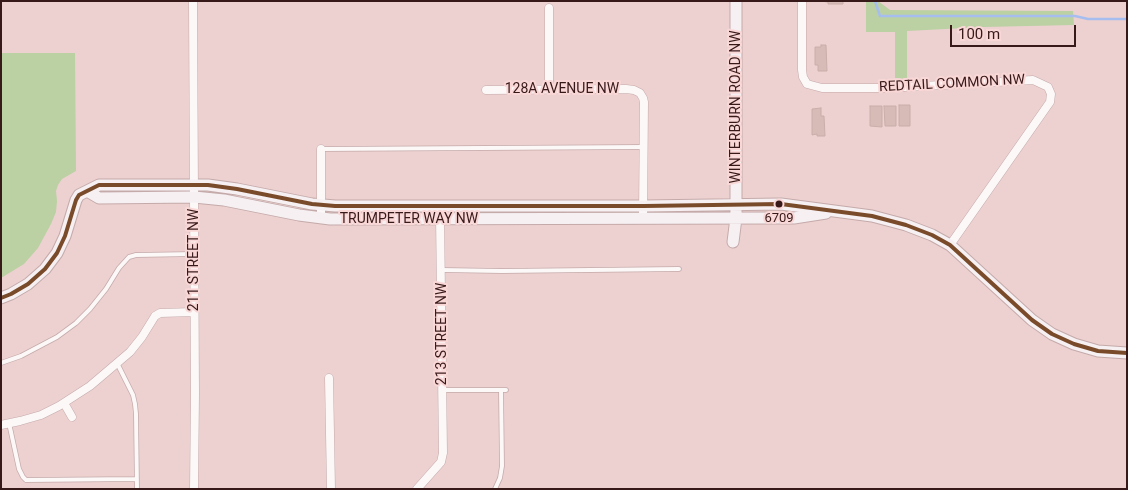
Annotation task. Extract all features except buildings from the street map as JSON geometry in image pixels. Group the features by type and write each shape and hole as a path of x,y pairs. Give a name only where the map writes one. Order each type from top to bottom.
{"street":[{"name":"211 STREET NW","path":"193,1 194,489"},
{"name":"WINTERBURN ROAD NW","path":"733,242 736,218 736,1"},
{"name":"REDTAIL COMMON NW","path":"802,1 802,70 807,84 822,88 886,88 1033,80 1048,87 1051,94 1050,102 950,245"},
{"path":"548,8 549,89"},
{"name":"128A AVENUE NW","path":"486,90 626,89 638,91 643,98 644,147"},
{"path":"644,147 644,218"},
{"path":"321,149 321,218"},
{"name":"TRUMPETER WAY NW","path":"87,191 99,185 194,184 237,189 321,205 349,207 793,205 840,212"},
{"name":"TRUMPETER WAY NW","path":"87,191 100,198 194,197 224,200 321,218 794,218 840,212"},
{"path":"1,298 28,284 45,269 57,253 65,236 76,200 79,195 87,191"},
{"name":"213 STREET NW","path":"417,489 441,462 443,453 440,206"},
{"path":"840,212 872,216 906,225 932,235 950,245 1032,320 1052,334 1090,349 1127,353"},
{"path":"5,424 41,415 64,404 90,386 130,352 155,316 160,313 194,312"},
{"path":"329,378 331,489"},
{"path":"64,404 72,417"}],"lane":[{"path":"321,149 644,147"},
{"path":"1,363 21,356 57,337 76,323 90,309 129,257 136,255 194,254"},
{"path":"442,270 502,271 679,268"},
{"path":"118,363 133,395 135,404 137,489"},
{"path":"442,390 504,390 502,466 500,478 495,489"},
{"path":"5,424 19,469 26,480 137,479"}],"green space":[{"path":"866,1 878,1 890,10 1073,11 1074,25 907,31 907,79 895,78 895,32 866,32"},
{"path":"1,53 75,53 76,171 62,179 58,185 56,191 56,212 38,248 24,264 1,278"}],"waterway":[{"path":"875,1 880,16 1075,16 1088,19 1127,19"}],"transit line":[{"path":"1,298 28,284 45,269 57,253 65,236 79,195 99,185 208,185 312,204 335,206 781,204 872,216 906,225 932,235 950,245 1032,320 1052,334 1074,344 1098,351 1127,353"}],"place":[{"name":"6709","path":"779,204"}]}
